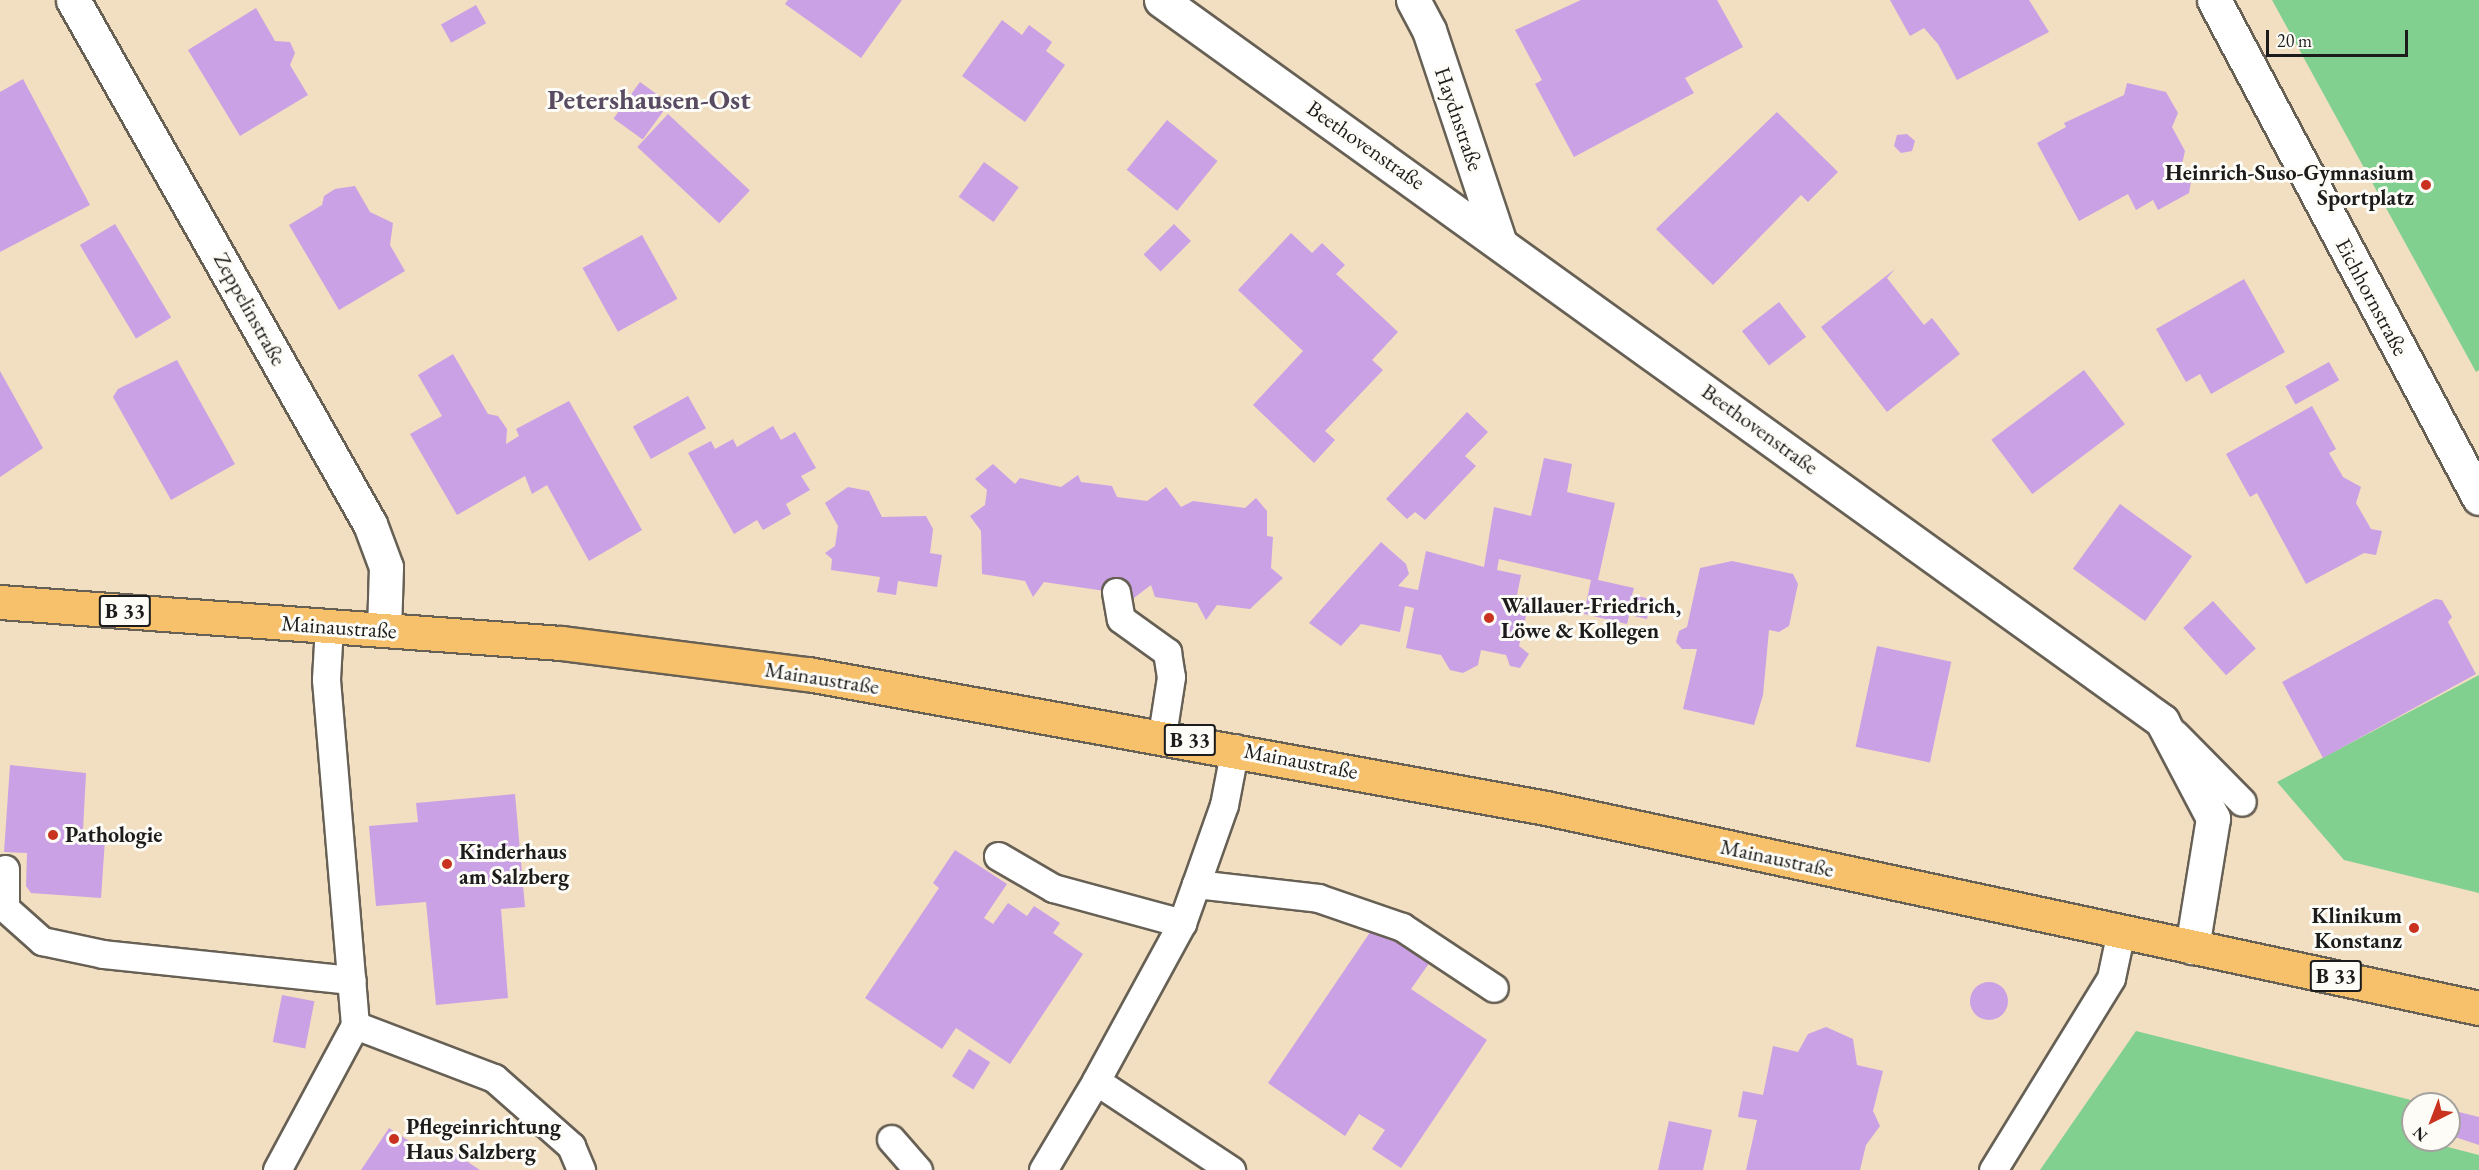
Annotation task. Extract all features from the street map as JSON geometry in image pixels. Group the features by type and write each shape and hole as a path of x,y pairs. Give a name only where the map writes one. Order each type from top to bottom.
{"main road":[{"name":"Mainaustraße","path":"0,602 561,643 808,674 1235,748 1546,808 2479,1008"}],"street":[{"name":"Zeppelinstraße","path":"73,0 370,524 386,567 384,630"},
{"name":"Beethovenstraße","path":"1161,0 1499,240 2162,721 2213,818 2192,947"},
{"name":"Haydnstraße","path":"1413,0 1429,30 1499,240"},
{"name":"Eichhornstraße","path":"2214,0 2479,498"}],"lane":[{"path":"1116,592 1121,619 1167,652 1171,676 1162,735"},
{"path":"277,1170 355,1025 326,679 329,625"},
{"path":"2162,721 2242,802"},
{"path":"1043,1170 1096,1081 1182,923 1224,806 1235,748"},
{"path":"998,856 1053,888 1182,923"},
{"path":"5,868 5,908 42,941 103,954 352,980"},
{"path":"1196,884 1318,898 1402,927 1494,988"},
{"path":"1993,1170 2111,978 2121,931"},
{"path":"355,1025 494,1078 571,1146 581,1170"},
{"path":"1096,1081 1231,1170"},
{"path":"891,1139 918,1170"}],"green space":[{"name":"Heinrich-Suso-Gymnasium Sportplatz","path":"2272,0 2479,0 2479,370 2476,372"},
{"path":"2479,675 2479,893 2344,860 2277,782"},
{"path":"2136,1031 2401,1097 2401,1152 2461,1150 2479,1155 2479,1170 2040,1170"}],"building":[{"path":"788,0 902,0 861,58 785,4"},
{"path":"1581,0 1717,0 1743,47 1685,78 1694,93 1574,157 1535,84 1542,80 1515,30"},
{"path":"1890,0 2029,0 2049,32 1957,80 1938,44 1924,28 1910,36"},
{"path":"476,5 486,23 451,43 441,24"},
{"path":"256,8 275,41 290,42 295,53 290,65 308,95 240,136 188,50"},
{"path":"1002,20 1022,35 1029,25 1052,42 1046,51 1065,65 1025,122 962,76"},
{"path":"23,79 90,205 0,252 0,92"},
{"path":"640,82 669,103 643,140 614,118"},
{"path":"2127,83 2166,92 2178,113 2172,127 2185,151 2182,164 2191,182 2189,193 2158,210 2153,200 2136,210 2128,194 2079,221 2037,143 2066,127 2064,123 2124,95"},
{"path":"1777,112 1838,172 1808,202 1801,195 1713,285 1656,229"},
{"path":"668,114 750,190 719,223 637,147"},
{"path":"1167,120 1218,161 1177,211 1127,170"},
{"path":"1907,134 1915,141 1912,151 1901,153 1894,146 1897,135"},
{"path":"984,162 1019,187 994,222 959,197"},
{"path":"355,186 370,212 393,223 390,245 405,271 339,310 289,225 322,205 324,196 335,189"},
{"path":"115,224 171,317 136,339 80,245"},
{"path":"1174,224 1191,241 1161,271 1144,254"},
{"path":"1291,233 1312,253 1322,243 1345,265 1336,274 1398,332 1372,360 1383,370 1325,431 1335,440 1314,463 1253,405 1303,351 1238,290"},
{"path":"642,235 677,299 618,332 583,268"},
{"path":"1895,269 1887,278 1924,325 1932,318 1960,354 1887,412 1821,327"},
{"path":"2244,279 2285,352 2211,394 2200,374 2186,382 2156,329"},
{"path":"1779,302 1806,337 1769,366 1742,331"},
{"path":"453,354 488,414 498,416 507,429 506,444 519,436 516,429 569,401 642,530 589,561 547,485 532,494 525,476 457,515 410,434 442,416 418,375"},
{"path":"177,360 235,464 171,500 113,397 118,389"},
{"path":"2329,362 2339,380 2295,405 2285,386"},
{"path":"2084,370 2125,424 2032,494 1991,440"},
{"path":"0,371 43,448 0,477"},
{"path":"688,396 706,428 651,459 633,427"},
{"path":"2312,406 2336,449 2329,453 2343,477 2361,487 2356,503 2371,529 2382,531 2376,555 2364,553 2306,584 2257,493 2250,497 2226,454"},
{"path":"1467,412 1488,432 1465,456 1476,466 1425,520 1415,512 1407,519 1386,499"},
{"path":"773,426 781,440 795,432 816,468 801,476 810,490 786,504 791,514 763,530 757,520 734,534 688,453 711,441 715,449 733,439 737,447"},
{"path":"1544,458 1572,464 1567,492 1615,503 1598,580 1634,588 1632,595 1651,599 1647,619 1629,615 1627,624 1584,614 1591,580 1499,559 1497,570 1521,575 1517,595 1530,598 1519,646 1529,654 1520,668 1510,666 1506,655 1481,650 1478,665 1463,673 1450,670 1441,655 1406,648 1414,608 1405,606 1400,632 1361,624 1341,646 1309,623 1381,542 1406,564 1409,574 1398,586 1418,590 1426,551 1484,567 1494,507 1531,516"},
{"path":"993,464 1015,484 1020,478 1061,487 1078,475 1081,482 1112,486 1117,497 1147,501 1166,487 1181,507 1193,501 1245,508 1256,498 1267,511 1267,536 1273,537 1271,568 1283,578 1250,609 1217,605 1206,620 1197,603 1155,597 1151,585 1130,601 1112,578 1105,591 1044,582 1033,597 1025,581 982,574 981,531 970,516 985,505 987,490 975,479"},
{"path":"848,487 869,491 882,517 926,516 933,529 930,553 942,555 937,587 898,581 896,595 877,592 880,577 831,570 832,559 825,553 835,546 838,526 825,503"},
{"path":"2120,504 2192,556 2145,621 2073,569"},
{"path":"1732,561 1793,574 1798,584 1789,626 1779,632 1769,630 1763,695 1754,725 1683,709 1697,649 1682,649 1676,642 1679,631 1687,627 1700,568"},
{"path":"2435,599 2442,600 2452,617 2448,622 2476,674 2323,758 2282,682"},
{"path":"2213,601 2256,649 2226,675 2183,628"},
{"path":"1877,646 1951,662 1930,763 1856,747"},
{"name":"Pathologie","path":"10,765 86,773 83,830 105,839 101,898 31,893 26,886 27,853 4,852"},
{"name":"Kinderhaus am Salzberg","path":"515,794 525,907 501,909 508,998 436,1005 426,902 376,906 369,826 418,822 416,803"},
{"path":"955,850 1007,884 984,918 993,924 1008,903 1027,916 1034,906 1060,923 1053,933 1083,954 1010,1064 956,1028 942,1049 865,998 939,888 933,883"},
{"path":"1375,925 1430,962 1411,989 1487,1040 1401,1168 1372,1149 1385,1130 1359,1114 1345,1136 1268,1083"},
{"path":"1989,982 2002,988 2008,1001 2002,1014 1989,1020 1976,1014 1970,1001 1976,988"},
{"path":"282,995 314,1001 305,1048 273,1042"},
{"path":"1826,1027 1853,1039 1857,1065 1883,1071 1873,1111 1880,1126 1866,1145 1860,1170 1746,1170 1757,1120 1738,1117 1743,1091 1763,1095 1773,1046 1798,1052 1808,1034"},
{"path":"969,1049 990,1062 973,1089 952,1076"},
{"path":"2461,1112 2479,1117 2479,1145 2461,1139"},
{"path":"1669,1121 1712,1130 1703,1170 1658,1170"},
{"name":"Pflegeinrichtung Haus Salzberg","path":"389,1128 440,1161 448,1149 480,1170 361,1170"}],"place":[{"name":"Heinrich-Suso-Gymnasium Sportplatz","path":"2426,185"},
{"name":"Wallauer-Friedrich, Löwe & Kollegen","path":"1489,618"},
{"name":"Pathologie","path":"53,835"},
{"name":"Kinderhaus am Salzberg","path":"447,864"},
{"name":"Klinikum Konstanz","path":"2414,928"},
{"name":"Pflegeinrichtung Haus Salzberg","path":"394,1139"}],"district":[{"name":"Petershausen-Ost","path":"649,99"}]}
